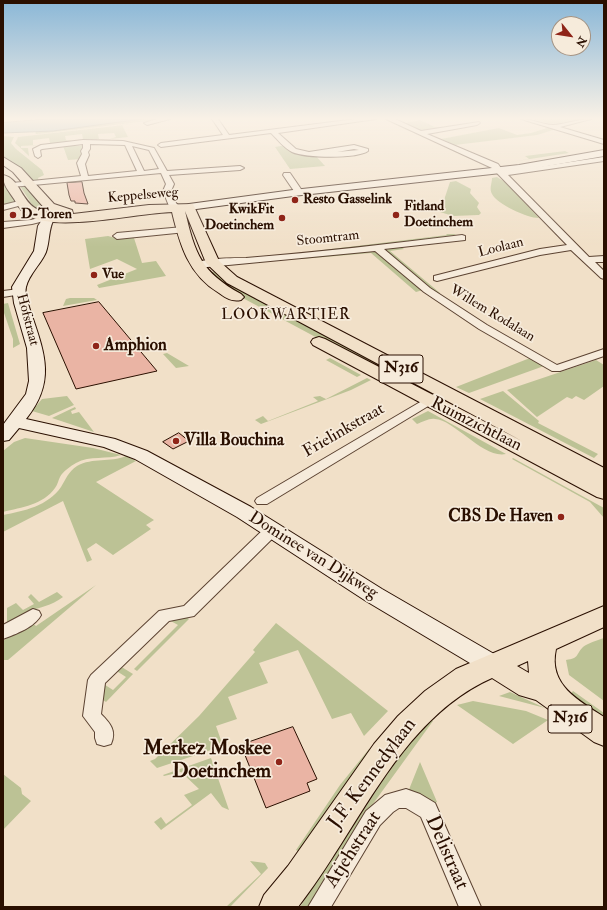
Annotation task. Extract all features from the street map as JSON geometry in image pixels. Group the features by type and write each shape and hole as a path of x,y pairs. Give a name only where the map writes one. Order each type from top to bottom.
{"main road":[{"path":"5,161 17,170 55,214"},
{"name":"Keppelseweg","path":"7,181 32,213 55,214 71,218 183,207"},
{"name":"Ruimzichtlaan","path":"183,207 183,230 191,254 205,264 255,293 604,476"},
{"name":"Ruimzichtlaan","path":"183,207 205,264 208,280 220,288 429,401 604,492"},
{"path":"493,665 604,616"},
{"name":"N316","path":"544,643 540,656 542,677 562,703"},
{"name":"N316","path":"493,665 529,687 540,688 604,733"},
{"name":"J.F. Kennedylaan","path":"276,907 303,872 375,765 407,725 447,688 466,677 493,665"},
{"name":"N316","path":"529,687 534,695 604,744"}],"street":[{"path":"84,161 81,163 85,179"},
{"path":"136,161 141,173"},
{"path":"159,161 170,184 166,191 172,204 183,207"},
{"path":"484,161 494,166 501,172 573,247 604,276"},
{"name":"Keppelseweg","path":"501,172 558,161"},
{"name":"Keppelseweg","path":"183,207 299,192 570,165 590,161"},
{"path":"570,165 581,173"},
{"path":"7,181 30,184 141,173 240,168"},
{"path":"287,175 299,192"},
{"path":"3,208 23,202"},
{"path":"3,225 34,223 55,214"},
{"name":"Hofstraat","path":"10,293 21,282 30,269 40,251 44,226 55,214"},
{"name":"Hofstraat","path":"9,429 34,394 37,381 36,358 24,350 10,293 12,281 26,257 34,223"},
{"path":"117,236 183,230"},
{"name":"Stoomtram","path":"205,264 304,256 462,238"},
{"name":"Loolaan","path":"437,278 540,252 573,247"},
{"name":"Willem Rodalaan","path":"376,248 426,290 483,327 556,369 604,352"},
{"path":"587,260 604,259"},
{"name":"Frielinkstraat","path":"262,501 444,392"},
{"name":"Dominee van Dijkweg","path":"9,429 90,438 141,455 244,512 374,596 493,665"},
{"path":"104,738 104,729 92,716 97,680 165,615 188,612 272,530"},
{"path":"3,632 15,627 33,614"},
{"name":"Atjehstraat","path":"319,907 373,818 384,805 395,799 406,798 419,802"},
{"name":"Delistraat","path":"419,802 428,810 434,819 470,907"}],"green space":[{"path":"9,161 31,161 42,170 44,175 38,178 39,182 33,183"},
{"path":"285,161 321,161 325,166 290,169"},
{"path":"497,177 505,182 539,218 527,216 513,210 495,198 491,192 491,186 492,178"},
{"path":"456,181 471,189 470,193 479,203 477,207 481,213 479,215 453,216 440,212 450,182"},
{"path":"3,183 16,202 3,207"},
{"path":"20,186 27,186 44,208 38,210 33,206"},
{"path":"446,234 454,234 458,236 274,256 447,235"},
{"path":"108,236 120,239 134,238 142,263 156,261 166,276 99,288 97,285 137,269 117,259 90,269 85,239"},
{"path":"401,247 404,249 390,251 440,293 437,294 384,250"},
{"path":"374,251 423,290 416,292 371,253 302,259 302,258"},
{"path":"218,271 432,392 428,394 420,393 239,296 206,273"},
{"path":"94,298 97,300 63,306 66,299"},
{"path":"8,303 20,344 13,348 13,339 3,310 3,304"},
{"path":"167,353 189,366 176,368 163,354"},
{"path":"330,358 361,375 357,377 326,360"},
{"path":"530,358 544,366 469,393 456,387"},
{"path":"596,360 604,365 604,386 584,400 576,396 572,399 567,397 537,417 507,390"},
{"path":"367,378 371,380 351,390 261,424 255,420 263,416 268,421 318,401 313,397 320,396 326,399"},
{"path":"503,391 539,421 538,423 598,454 594,458 480,399"},
{"path":"67,396 74,405 49,416 32,411 42,399"},
{"path":"75,407 76,409 71,411 72,414 79,412 94,432 52,418"},
{"path":"428,411 506,454 497,454 488,451 443,421 430,419 417,424 412,419"},
{"path":"25,438 93,448 121,455 87,459 76,463 63,473 57,485 50,494 38,502 25,507 3,512 3,451 14,442"},
{"path":"126,456 136,461 96,482 154,520 146,525 151,529 113,555 96,543 87,549 92,560 87,562 63,501 3,532 3,515 35,507 49,499 61,487 69,473 77,466 83,463"},
{"path":"513,458 604,508 604,518 590,502 512,459"},
{"path":"96,585 8,660 3,660 3,641 31,622 36,626"},
{"path":"57,592 63,597 7,622 7,608 16,603 23,610 34,604 28,597 31,594 39,602"},
{"path":"186,617 189,619 137,671 134,669 178,625 169,620"},
{"path":"276,623 388,711 364,736 351,713 332,719 298,650 259,663 268,683 228,697 237,719 216,726 223,746 157,768 150,761 155,759 199,716 255,652 253,650"},
{"path":"604,638 604,701 569,675 566,660 577,656 583,647"},
{"path":"120,666 133,674 106,702 100,698 102,683 113,690 126,677 115,670"},
{"path":"573,691 604,713 604,719 569,696"},
{"path":"510,692 545,708 499,696"},
{"path":"473,701 526,711 548,720 513,744 457,705"},
{"path":"429,719 433,721 370,808 309,907 300,907 397,759"},
{"path":"369,749 370,750 301,853 296,850 340,785"},
{"path":"211,758 229,810 222,807 211,793 161,830 154,822 161,817 166,824 192,805 184,795 199,789 181,772 163,775"},
{"path":"420,762 437,802 432,804 408,792"},
{"path":"3,774 21,788 22,794 31,801 3,830"},
{"path":"250,861 265,863 268,868 231,906 226,907 261,874"}],"building":[{"path":"82,182 88,204 75,203 75,201 71,201 69,195 67,183"},
{"name":"Amphion","path":"99,302 157,371 76,389 43,313"},
{"name":"Villa Bouchina","path":"179,433 189,441 173,449 163,442"},
{"name":"Merkez Moskee Doetinchem","path":"293,727 317,779 307,783 310,791 266,808 241,745"}],"place":[{"name":"Resto Gasselink","path":"295,200"},
{"name":"D-Toren","path":"13,215"},
{"name":"Fitland Doetinchem","path":"396,215"},
{"name":"KwikFit Doetinchem","path":"282,218"},
{"name":"Vue","path":"94,275"},
{"name":"Amphion","path":"96,346"},
{"name":"Villa Bouchina","path":"176,441"},
{"name":"CBS De Haven","path":"561,517"},
{"name":"Merkez Moskee Doetinchem","path":"279,762"}],"district":[{"name":"LOOKWARTIER","path":"286,316"}]}
